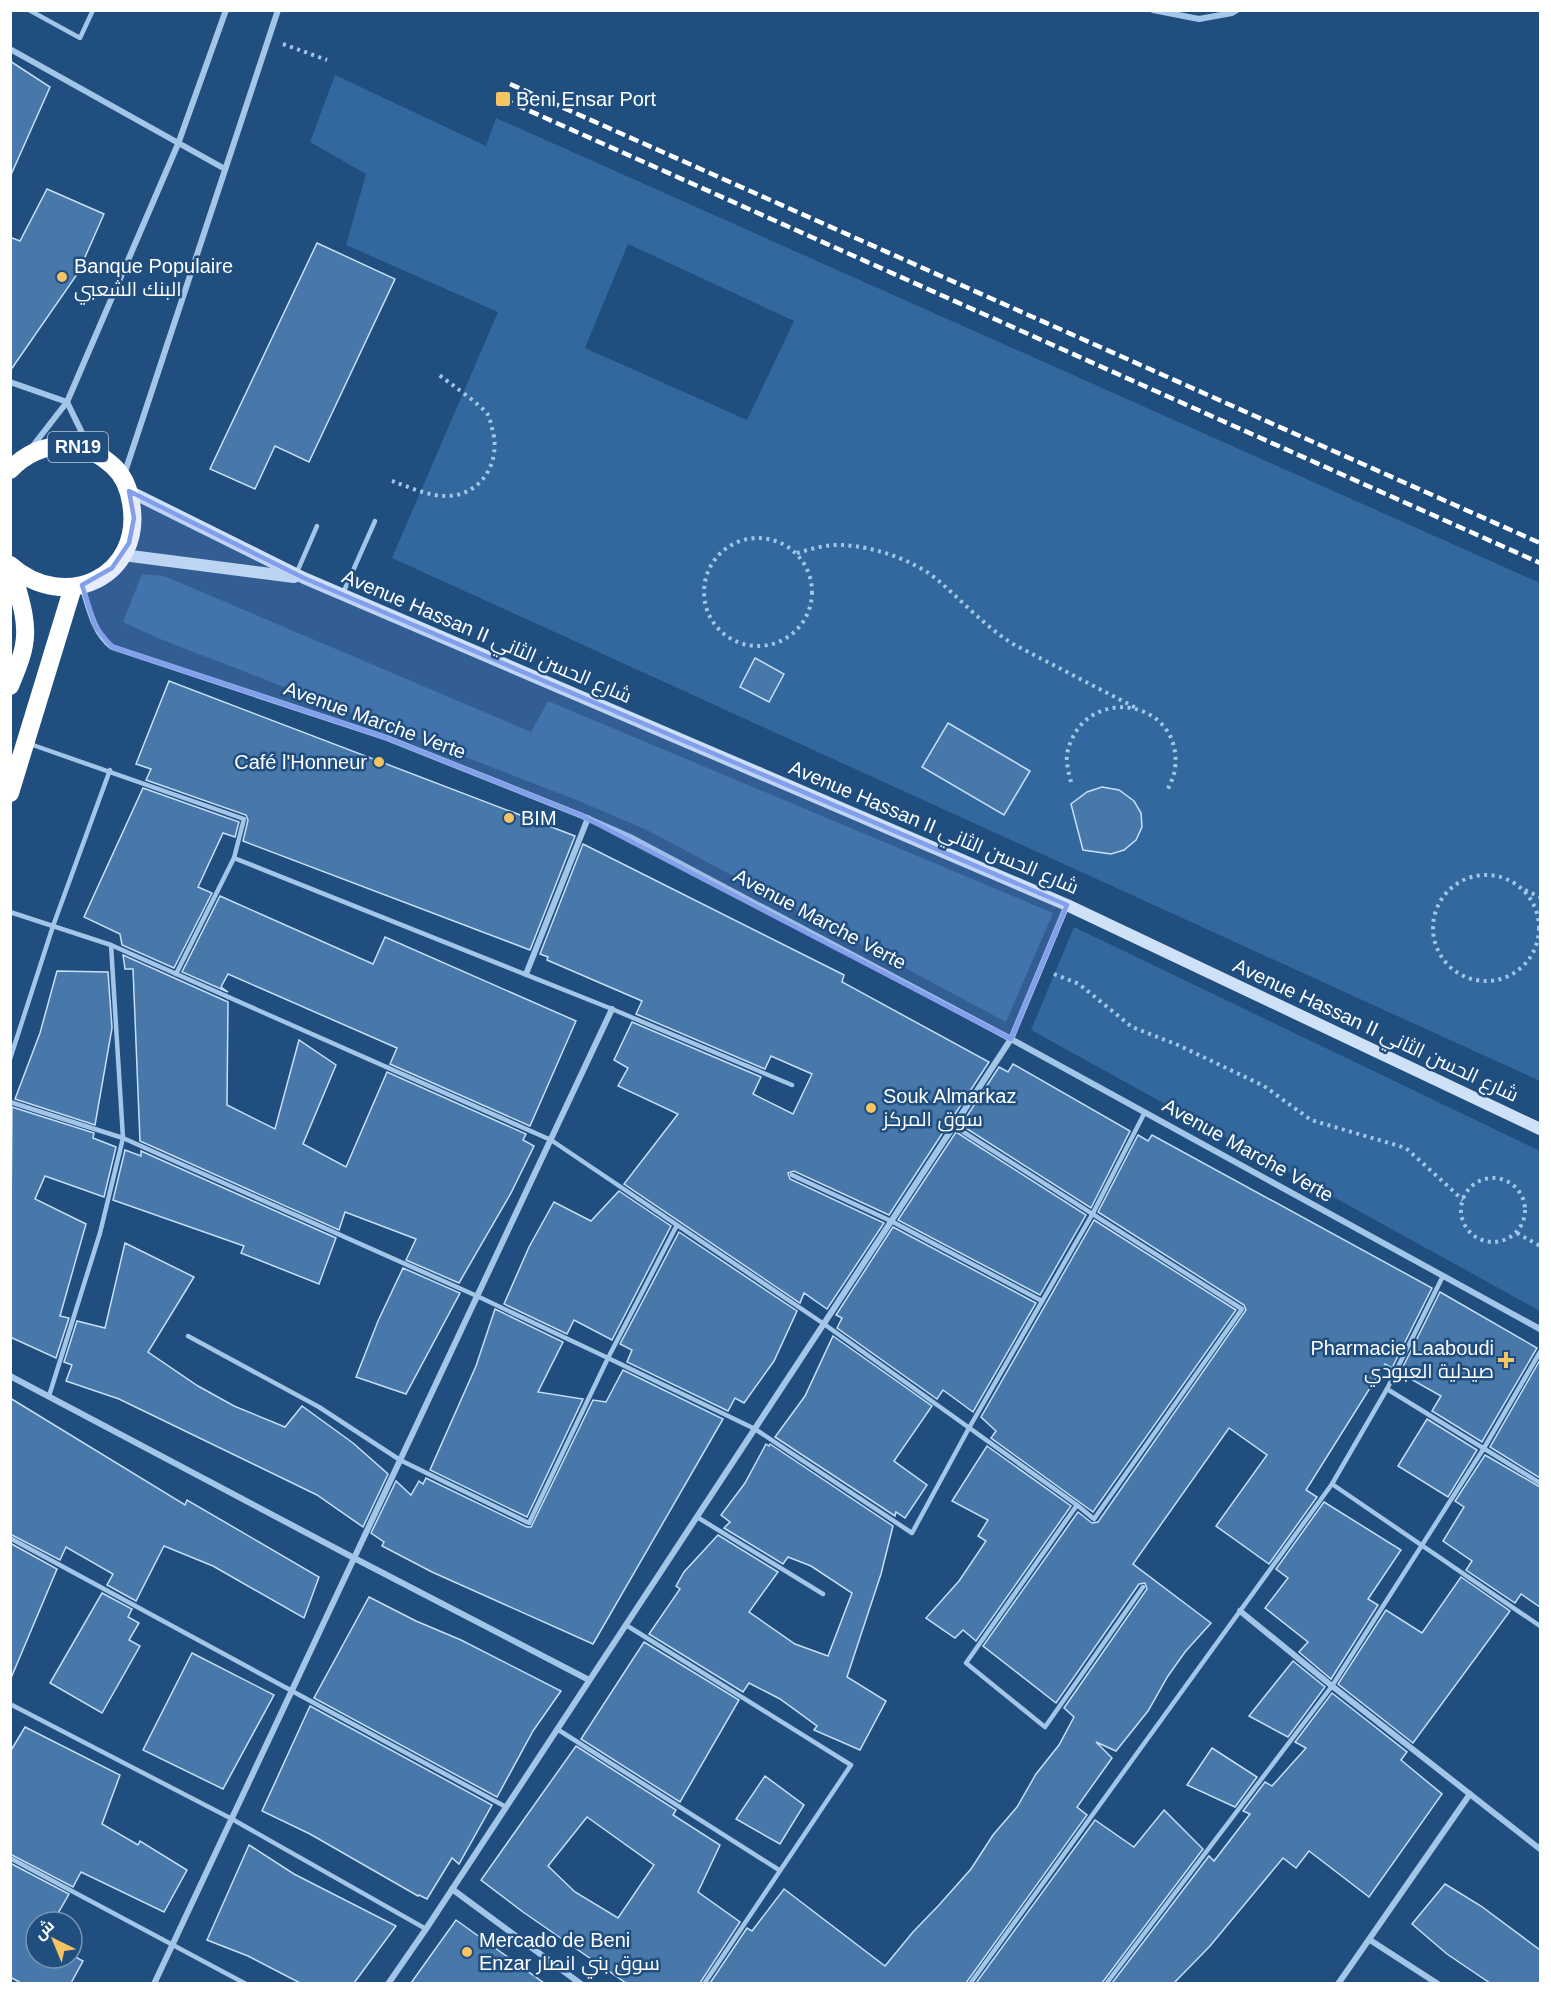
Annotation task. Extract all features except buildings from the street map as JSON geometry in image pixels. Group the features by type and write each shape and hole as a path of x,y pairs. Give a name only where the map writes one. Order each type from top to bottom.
{"highway":[{"name":"RN19","path":"10,470 24,457 50,447 78,447 91,451 109,463 126,485"},
{"path":"11,565 24,576 39,584 56,588 77,586 98,579 123,555 133,531 134,518 126,485"},
{"path":"10,686 24,647 25,636 23,612 11,565"},
{"path":"10,793 77,586"}],"street":[{"path":"24,457 67,402 178,144 226,10"},
{"path":"126,485 225,169 278,10"},
{"path":"1153,10 1199,18 1232,13 1237,10"},
{"path":"10,49 225,169"},
{"path":"10,382 67,402 91,451"},
{"name":"Avenue Hassan II شارع الحسن الثاني","path":"126,485 300,576 1067,905 1540,1129"},
{"name":"Avenue Hassan II شارع الحسن الثاني","path":"123,555 300,576"},
{"name":"Avenue Marche Verte","path":"77,586 95,626 112,647 387,738 630,837 1011,1039 1540,1329"},
{"path":"526,974 588,818"},
{"path":"388,1983 426,1929 893,1222 1011,1039 1067,905"},
{"path":"154,1983 612,1009"},
{"path":"10,1376 590,1680"},
{"path":"1240,1611 1540,1849"},
{"path":"1338,1983 1470,1794"},
{"path":"452,1889 581,1983"},
{"path":"1370,1940 1438,1983"}],"lane":[{"path":"29,10 80,39 93,10"},
{"path":"342,595 375,521"},
{"path":"300,576 317,526"},
{"path":"26,742 244,819 234,858 176,974"},
{"path":"10,1059 53,926 110,770"},
{"path":"234,858 526,974 792,1085"},
{"path":"10,912 111,945 551,1140 824,1324 1077,1504 1094,1520 1242,1309 954,1126"},
{"path":"49,1396 100,1233 123,1138 111,945"},
{"path":"10,1102 123,1138 477,1296 608,1358 755,1429 912,1533 969,1428 1093,1214 1145,1112"},
{"path":"792,1175 893,1222 1042,1301"},
{"path":"188,1336 319,1407 400,1460 529,1523 608,1358 676,1225"},
{"path":"970,1983 1332,1484 1387,1389 1443,1276"},
{"path":"1106,1983 1332,1686 1484,1448 1540,1352"},
{"path":"1387,1389 1540,1483"},
{"path":"1332,1484 1540,1626"},
{"path":"1077,1504 966,1663 1045,1727 1143,1587"},
{"path":"697,1517 823,1594"},
{"path":"10,1538 506,1807"},
{"path":"626,1625 851,1765 704,1983"},
{"path":"10,1704 232,1819 426,1929"},
{"path":"557,1729 779,1870"},
{"path":"10,1858 246,1983"}],"path":[{"path":"268,39 327,60"},
{"path":"392,481 445,496 461,494 476,487 487,475 494,462 496,445 488,414 438,374"},
{"path":"797,553 809,572 813,594 807,617 792,634 772,644 749,646 728,637 712,621 704,600 705,577 716,558 734,543 756,537 778,541 797,553 824,546 842,545 864,548 907,561 939,580 997,634 1138,708 1160,722 1173,742 1176,753 1175,772 1167,791"},
{"path":"1071,782 1067,756 1075,731 1096,712 1116,706 1138,708"},
{"path":"1524,890 1537,910 1540,920 1539,939 1531,958 1515,973 1493,982 1472,980 1452,970 1436,949 1432,924 1440,899 1460,880 1480,874 1502,876 1540,897"},
{"path":"1040,969 1079,984 1132,1027 1263,1086 1311,1120 1406,1148 1463,1200"},
{"path":"1496,1178 1506,1180 1515,1186 1525,1203 1523,1224 1517,1233 1508,1239 1487,1242 1476,1238 1468,1231 1461,1211 1468,1190 1476,1183 1496,1178"},
{"path":"1517,1233 1540,1245"}],"highlighted area":[{"path":"129,491 304,578 1067,905 1011,1039 580,815 387,738 112,647 95,626 82,585 112,568 129,543 134,518"}],"shaded area":[{"path":"335,75 486,146 496,118 1540,583 1540,1081 392,558 498,312 346,245 366,174 310,142","holes":["628,244 794,321 747,420 585,348"]},
{"path":"142,574 164,576 531,732 548,701 1053,913 1006,1022 647,830 579,801 160,639 123,622"},
{"path":"1074,927 1540,1151 1540,1311 1031,1030"}],"railway":[{"path":"510,84 1540,543"},
{"path":"503,99 1540,563"}],"place":[{"name":"Beni Ensar Port","path":"503,99"},
{"name":"Banque Populaire البنك الشعبي","path":"62,277"},
{"name":"Café l'Honneur","path":"379,762"},
{"name":"BIM","path":"509,818"},
{"name":"Souk Almarkaz سوق المركز","path":"871,1108"},
{"name":"Pharmacie Laaboudi صيدلية العبودي","path":"1506,1360"},
{"name":"Mercado de Beni Enzar سوق بني انصار","path":"467,1952"}]}
